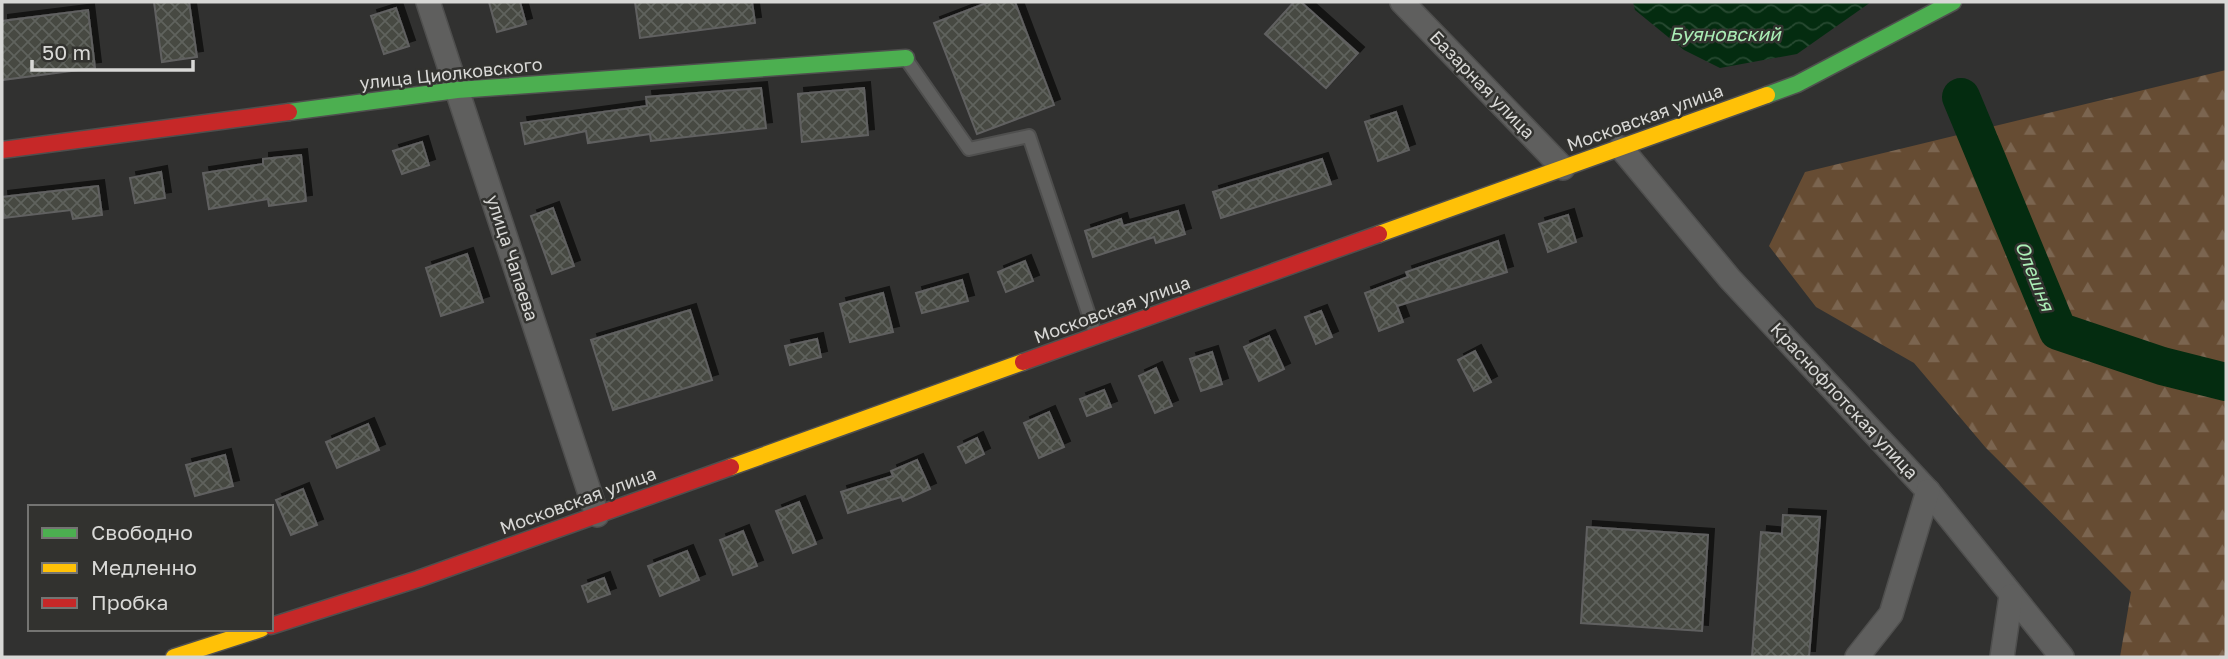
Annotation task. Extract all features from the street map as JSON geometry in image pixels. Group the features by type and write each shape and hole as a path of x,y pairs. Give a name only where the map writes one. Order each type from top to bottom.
{"street":[{"name":"улица Чапаева","path":"428,2 597,515"},
{"name":"Базарная улица","path":"1402,2 1563,168"},
{"name":"Московская улица","path":"273,625 418,579 1797,85 1953,2"},
{"name":"улица Циолковского","path":"2,150 457,90 906,58"},
{"name":"Краснофлотская улица","path":"1621,148 1730,279 1928,491 2062,657"},
{"path":"1857,657 1891,614 1928,491"},
{"path":"2002,657 2011,596"},
{"path":"174,657 255,631"}],"lane":[{"path":"906,58 969,149 1029,135 1096,336"}],"green space":[{"path":"2226,70 2226,657 2120,657 2131,592 1986,448 1914,363 1816,307 1769,246 1805,172"}],"water":[{"name":"Буяновский","path":"1633,2 1871,2 1797,54 1720,68 1684,50 1635,10"}],"building":[{"path":"154,2 189,2 197,57 162,62"},
{"path":"489,2 520,2 526,24 497,32"},
{"path":"635,2 752,2 755,23 640,38"},
{"path":"989,2 1015,2 1054,105 977,134 934,23"},
{"path":"1294,2 1301,2 1358,53 1326,88 1265,34"},
{"path":"396,8 409,46 384,54 371,16"},
{"path":"88,10 95,68 2,80 2,21"},
{"path":"761,88 766,128 651,141 650,134 588,143 586,131 525,144 521,123 647,106 646,97"},
{"path":"864,88 868,135 802,142 798,94"},
{"path":"1396,112 1409,150 1378,161 1365,122"},
{"path":"422,142 429,165 402,174 393,151"},
{"path":"301,155 306,201 269,206 268,199 209,209 203,173 263,164 263,159"},
{"path":"1322,159 1331,184 1221,218 1213,192"},
{"path":"161,172 165,198 135,203 130,178"},
{"path":"98,186 102,215 73,219 71,210 4,218 2,197"},
{"path":"553,208 574,266 552,274 531,216"},
{"path":"1178,211 1185,234 1156,243 1154,237 1093,257 1085,231 1121,219 1123,226"},
{"path":"1568,215 1576,242 1548,252 1539,224"},
{"path":"1498,241 1507,272 1397,306 1403,322 1379,331 1365,293 1408,277 1406,272"},
{"path":"467,254 483,302 441,316 426,268"},
{"path":"1025,261 1033,281 1006,292 998,272"},
{"path":"962,280 968,301 922,313 916,293"},
{"path":"883,293 893,332 850,342 840,304"},
{"path":"690,310 712,380 613,410 591,340"},
{"path":"1321,311 1332,337 1316,344 1305,317"},
{"path":"1269,336 1284,369 1259,381 1244,347"},
{"path":"817,339 821,357 790,365 785,346"},
{"path":"1475,351 1491,382 1474,391 1458,360"},
{"path":"1212,352 1222,384 1201,391 1190,359"},
{"path":"1156,368 1172,406 1155,413 1139,376"},
{"path":"1104,390 1111,407 1087,416 1080,399"},
{"path":"1049,412 1064,447 1039,458 1024,423"},
{"path":"368,424 379,450 337,468 326,442"},
{"path":"977,438 984,454 966,463 958,447"},
{"path":"225,455 233,486 195,496 186,465"},
{"path":"917,460 930,489 903,501 901,497 848,513 841,492 893,476 891,471"},
{"path":"303,489 317,525 291,535 276,500"},
{"path":"799,502 816,544 793,553 776,511"},
{"path":"1783,515 1820,517 1809,657 1752,657 1761,532 1782,534"},
{"path":"1587,527 1708,535 1702,631 1581,623"},
{"path":"743,531 757,566 733,575 720,540"},
{"path":"687,551 699,580 660,596 648,566"},
{"path":"604,578 610,594 588,602 582,586"}],"waterway":[{"name":"Олешня","path":"1961,97 2058,331 2162,366 2226,382"}],"traffic: fast":[{"path":"1767,95 1797,84 1953,2"},
{"path":"289,112 457,90 906,58"}],"traffic: slow":[{"path":"1379,234 1767,95"},
{"path":"731,467 1023,362"},
{"path":"174,657 255,631"}],"traffic: jam":[{"path":"2,150 289,112"},
{"path":"1023,362 1379,234"},
{"path":"273,625 418,579 731,467"}]}
